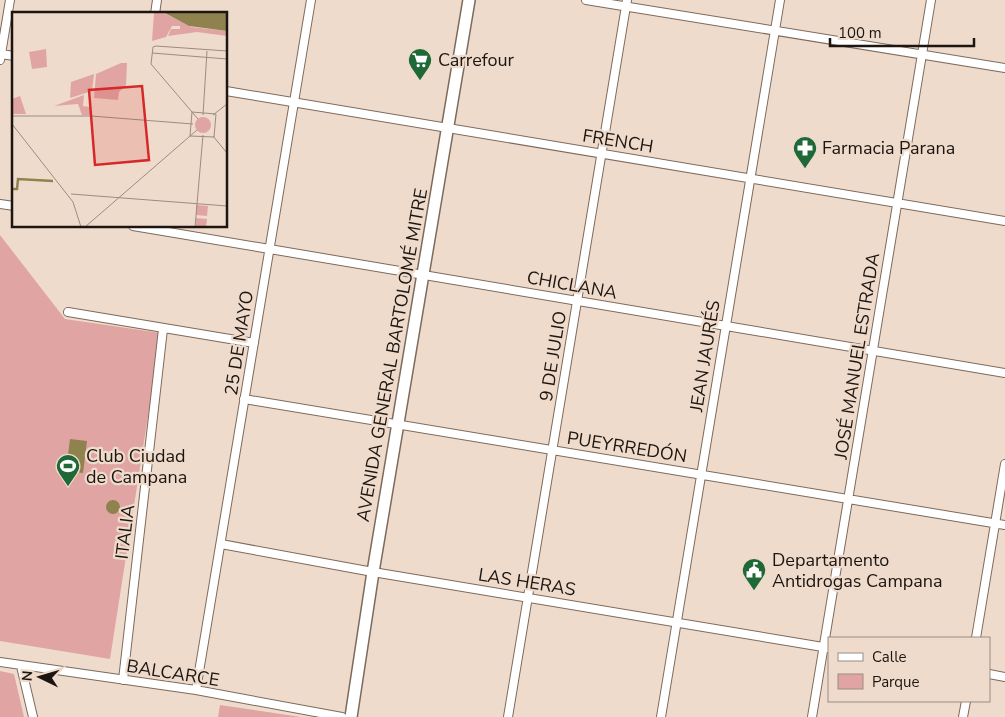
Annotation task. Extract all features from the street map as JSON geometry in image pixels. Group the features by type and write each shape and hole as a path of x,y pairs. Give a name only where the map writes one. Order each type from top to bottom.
{"main road":[{"name":"AVENIDA GENERAL BARTOLOMÉ MITRE","path":"350,717 469,0"}],"street":[{"path":"1,57 10,0"},
{"name":"25 DE MAYO","path":"196,690 310,0"},
{"path":"586,0 627,3 774,31 1005,68"},
{"name":"JEAN JAURÉS","path":"661,717 780,0"},
{"name":"JOSÉ MANUEL ESTRADA","path":"812,717 826,647 848,499 931,0"},
{"name":"9 DE JULIO","path":"508,717 627,3"},
{"name":"FRENCH","path":"228,91 1005,221"},
{"name":"CHICLANA","path":"146,228 1005,373"},
{"path":"68,312 254,343"},
{"name":"ITALIA","path":"123,680 163,329"},
{"name":"PUEYRREDÓN","path":"244,399 1005,525"},
{"path":"976,637 1005,464"},
{"name":"LAS HERAS","path":"220,544 373,572 826,647"},
{"name":"BALCARCE","path":"0,662 196,690 342,717"},
{"path":"21,666 34,717"},
{"path":"990,674 1005,677"},
{"path":"963,717 966,702"}],"green space":[{"name":"Club Ciudad de Campana","path":"0,235 65,319 161,333 110,659 0,641"},
{"path":"0,671 14,674 24,717 0,717"},
{"path":"220,705 301,717 218,717"}],"shaded area":[{"path":"70,439 87,441 83,473 66,471"},
{"path":"110,500 116,500 120,507 116,514 110,514 106,510 106,504"}],"place":[{"name":"Carrefour","path":"420,81"},
{"name":"Farmacia Parana","path":"805,169"},
{"name":"Club Ciudad de Campana","path":"68,487"},
{"name":"Departamento Antidrogas Campana","path":"754,591"}]}
